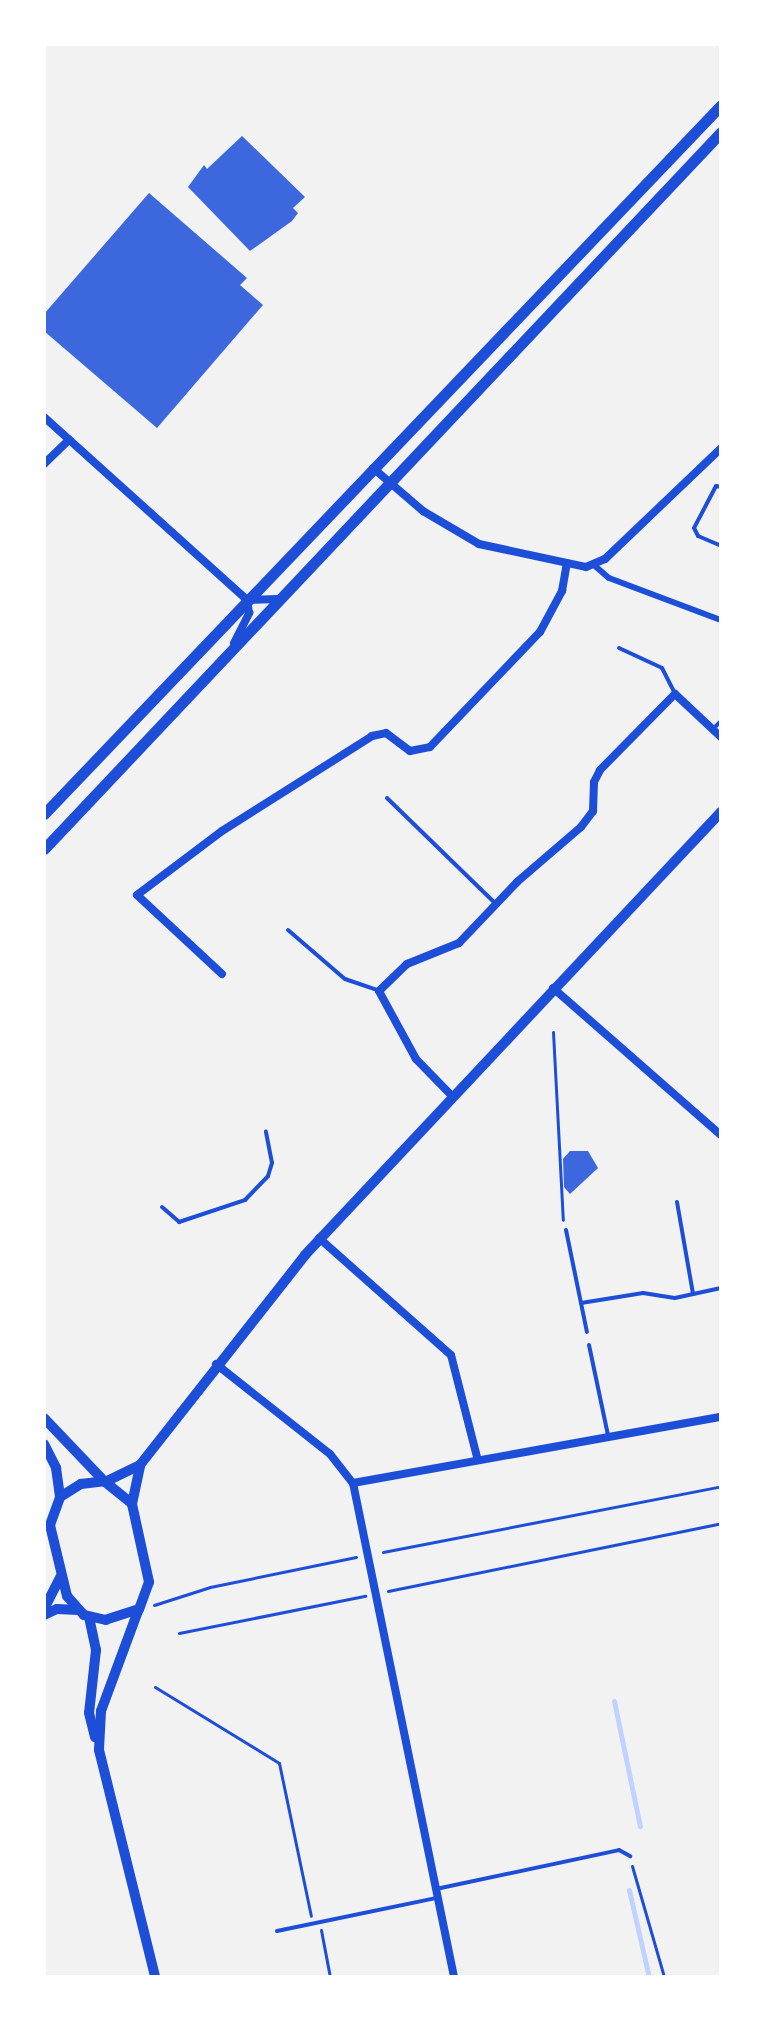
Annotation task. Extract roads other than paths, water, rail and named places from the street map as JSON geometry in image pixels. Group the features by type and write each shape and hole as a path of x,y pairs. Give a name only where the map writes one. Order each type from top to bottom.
{"main road":[{"path":"44,814 721,105"},
{"path":"44,849 391,485 721,132"}],"street":[{"path":"44,417 247,600 249,613 229,656"},
{"path":"44,464 69,440"},
{"path":"595,566 721,448"},
{"path":"373,468 391,485 479,544 595,566 609,578 721,620"},
{"path":"222,974 137,895 222,831 372,736 386,733 410,751 420,751 540,632 562,591 567,563"},
{"path":"247,600 283,597"},
{"path":"452,1096 416,1059 379,991 407,964 459,943 496,904 590,817 600,770 675,694 721,737"},
{"path":"99,1750 101,1711 149,1582 132,1504 140,1465 215,1363 319,1238 721,812"},
{"path":"553,988 721,1135"},
{"path":"319,1238 455,1360 477,1457"},
{"path":"215,1363 330,1454 353,1483 454,1977"},
{"path":"353,1483 477,1457 608,1438 721,1417"},
{"path":"44,1418 104,1481 132,1504"},
{"path":"44,1444 56,1468 60,1497 50,1525 60,1577 78,1610 89,1617 116,1619 139,1609"},
{"path":"60,1497 81,1484 104,1481 140,1465"},
{"path":"44,1609 60,1577"},
{"path":"44,1615 57,1609 78,1610"},
{"path":"89,1617 96,1650 89,1713 155,1977"}],"lane":[{"path":"721,487 716,486 694,528 698,536 721,546"},
{"path":"619,648 662,668 675,694"},
{"path":"713,729 721,721"},
{"path":"387,798 496,904"},
{"path":"288,930 345,979 379,991"},
{"path":"162,1207 179,1222 245,1200 263,1183 272,1163 266,1132"},
{"path":"677,1202 693,1294"},
{"path":"566,1230 587,1332"},
{"path":"581,1303 643,1293 670,1299 721,1288"},
{"path":"589,1345 608,1438"},
{"path":"277,1931 593,1856 622,1850 630,1856"}],"waterway":[{"path":"614,1701 640,1826"},
{"path":"629,1890 649,1977"}]}
